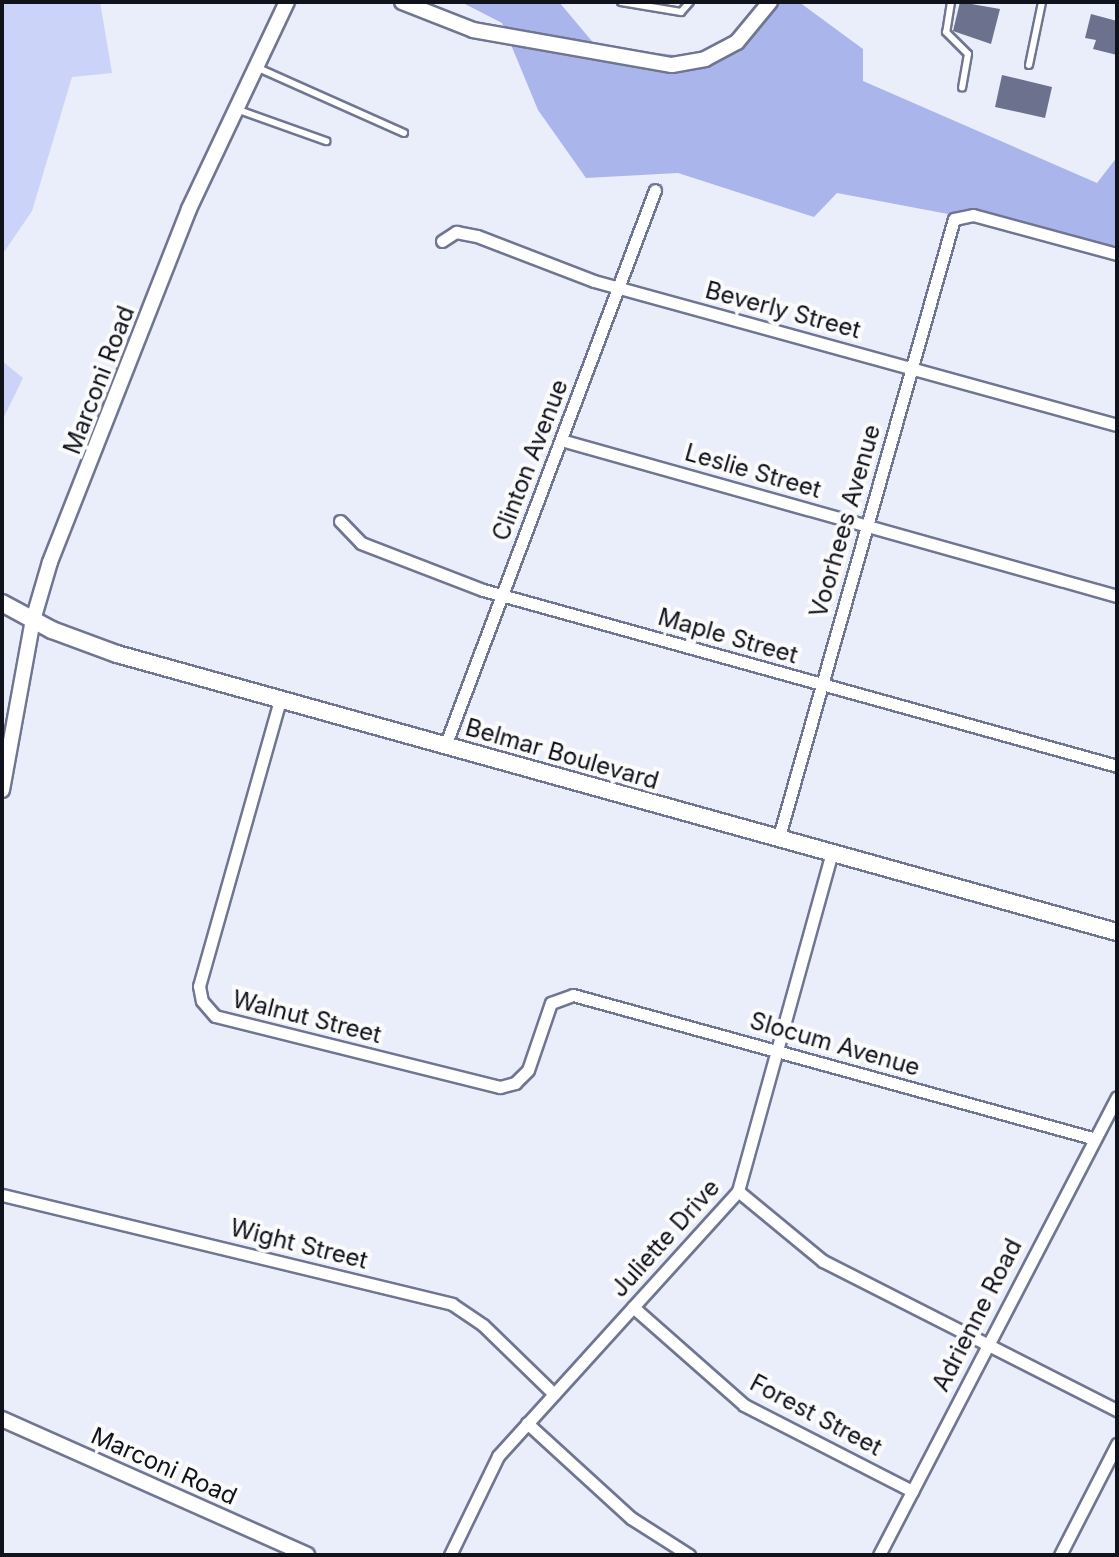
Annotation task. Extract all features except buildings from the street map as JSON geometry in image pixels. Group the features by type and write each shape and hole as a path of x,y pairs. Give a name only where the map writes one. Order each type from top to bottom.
{"main road":[{"name":"Belmar Boulevard","path":"2,603 105,651 831,856 1117,932"}],"street":[{"name":"Marconi Road","path":"2,790 33,620 50,562 175,245 287,2"},
{"path":"402,2 473,30 672,65 705,59 737,42 770,2"},
{"name":"Clinton Avenue","path":"445,746 655,190"},
{"name":"Voorhees Avenue","path":"778,840 910,368 958,216 973,215 1117,254"},
{"name":"Beverly Street","path":"442,241 456,232 477,236 618,288 1117,425"},
{"name":"Leslie Street","path":"561,440 1117,596"},
{"name":"Maple Street","path":"340,521 361,543 501,595 1117,766"},
{"name":"Walnut Street","path":"280,700 199,986 207,1009 224,1020 500,1087 515,1083 528,1070 547,1009 566,995"},
{"name":"Juliette Drive","path":"450,1555 486,1474 527,1423 738,1191 831,856"},
{"name":"Slocum Avenue","path":"566,995 1092,1138"},
{"name":"Adrienne Road","path":"879,1555 1092,1138 1117,1097"},
{"path":"738,1191 823,1261 1117,1410"},
{"name":"Wight Street","path":"2,1195 452,1304 483,1325 554,1394"},
{"name":"Forest Street","path":"633,1307 744,1405 912,1491"},
{"name":"Marconi Road","path":"2,1419 307,1555"},
{"path":"527,1423 631,1518 689,1555"},
{"path":"1060,1555 1117,1444"}],"lane":[{"path":"621,2 681,12 690,2"},
{"path":"951,2 946,32 968,54 962,87"},
{"path":"1029,65 1042,2"},
{"path":"256,67 404,133"},
{"path":"236,109 326,141"}],"shaded area":[{"path":"2,2 100,2 112,73 72,77 32,211 2,255"},
{"path":"461,2 559,2 596,46 710,59 763,2 799,2 863,49 863,81 1097,183 1117,157 1117,246 837,193 814,217 678,173 586,178 538,110 502,23"},
{"path":"2,361 23,378 2,421"}]}
